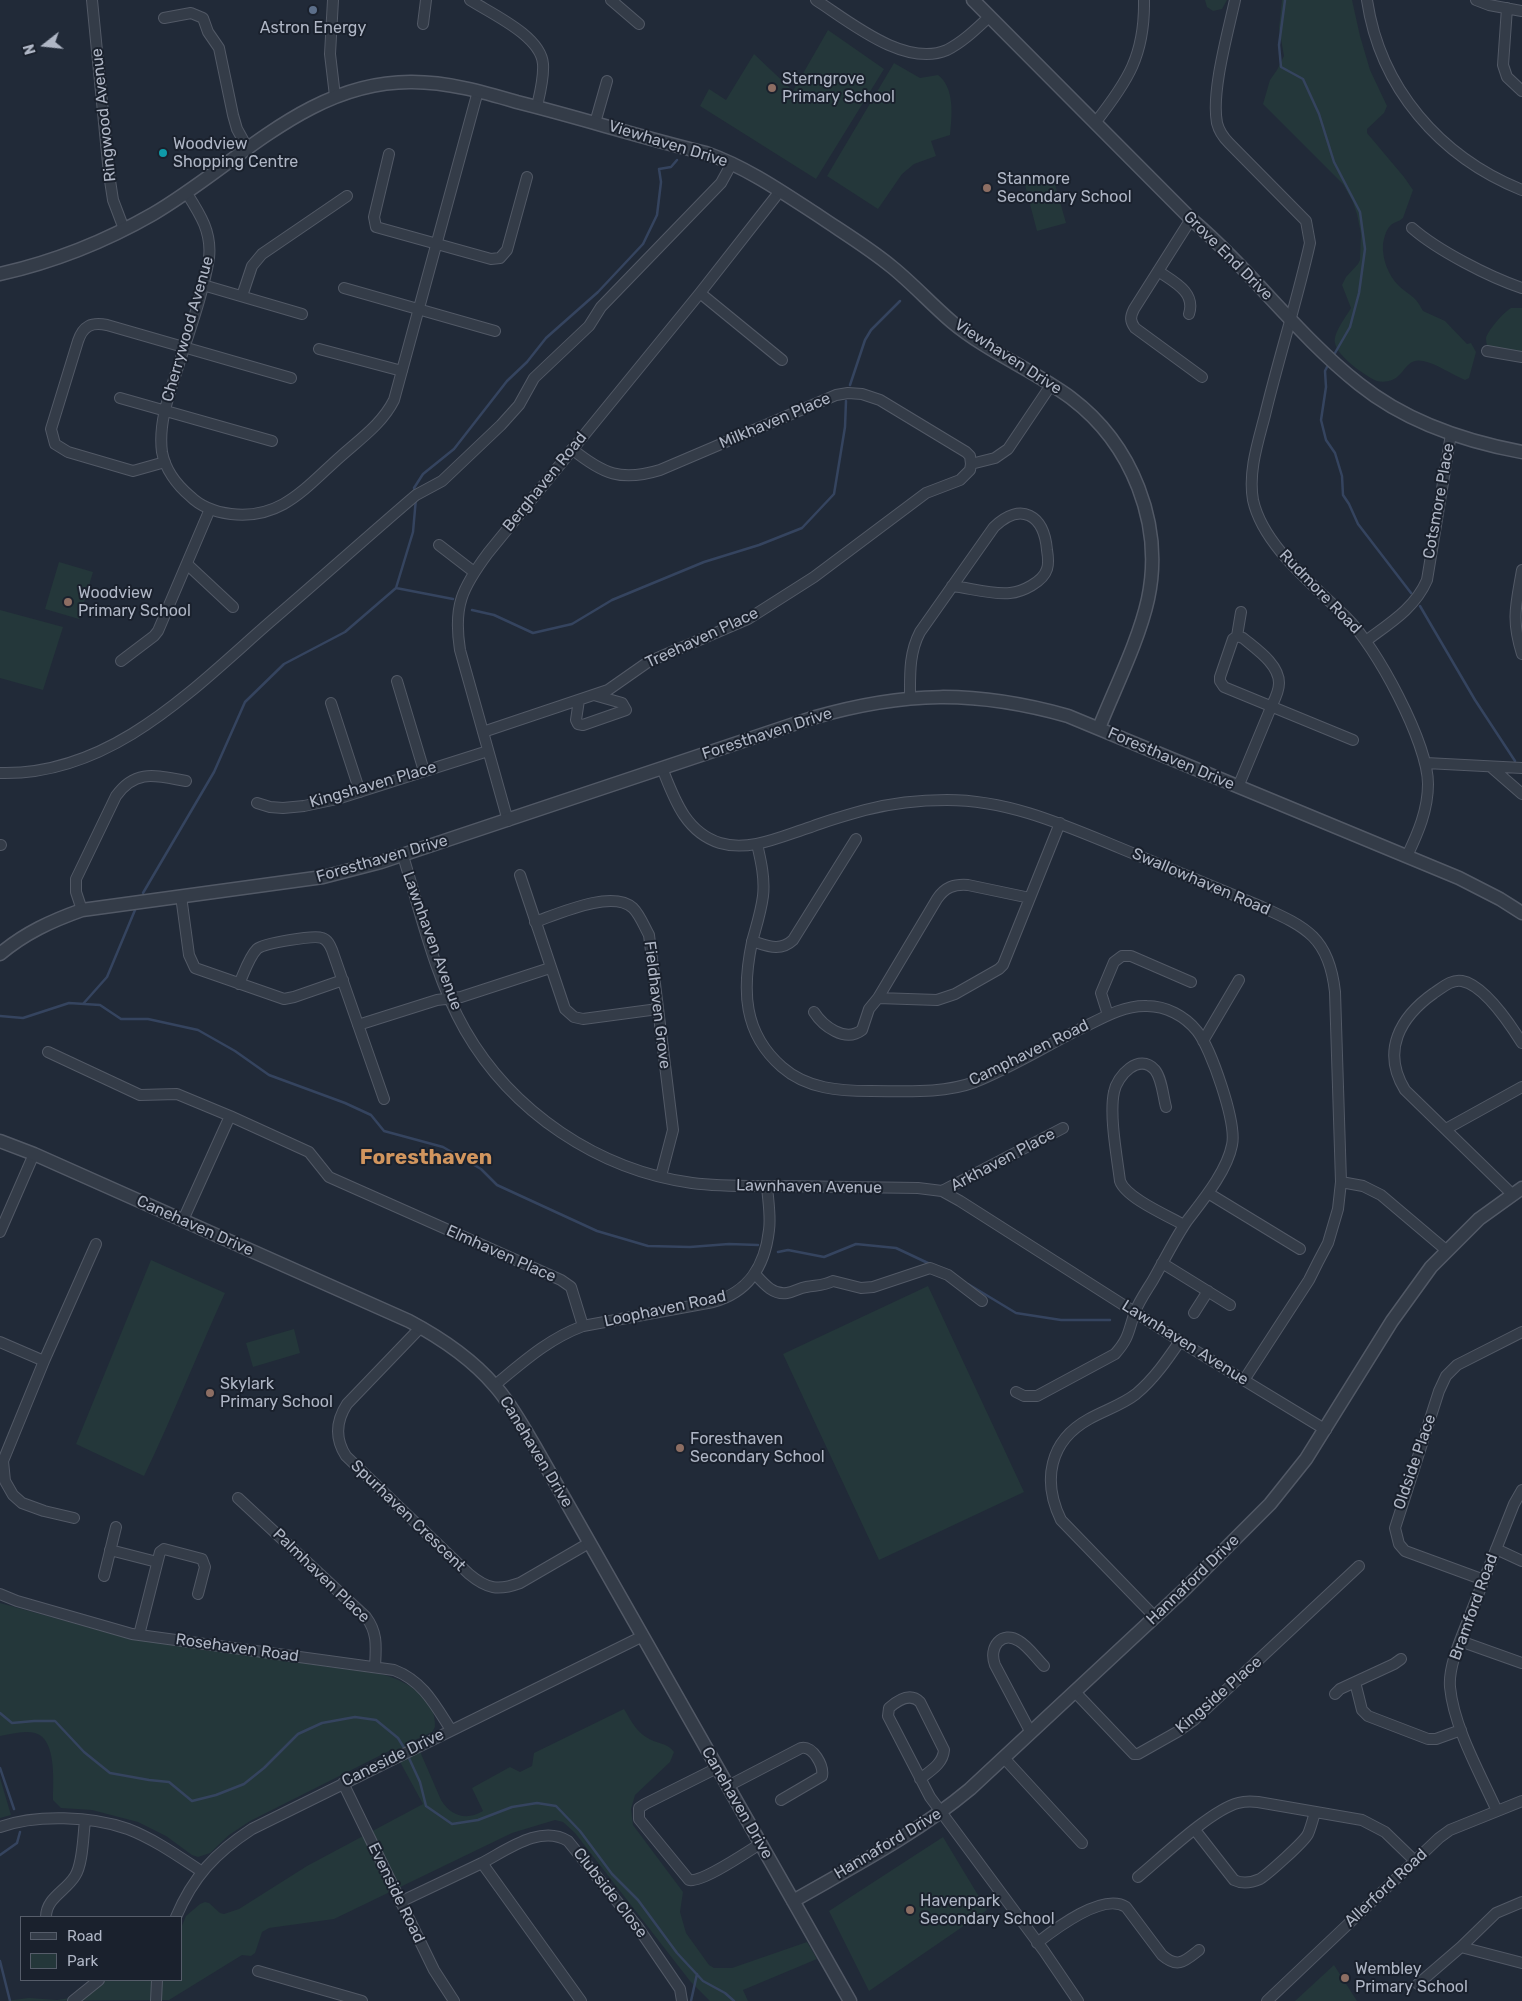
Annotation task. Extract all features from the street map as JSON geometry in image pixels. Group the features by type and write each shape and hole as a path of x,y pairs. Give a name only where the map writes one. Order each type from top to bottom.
{"street":[{"name":"Ringwood Avenue","path":"92,0 109,174 113,200 124,229"},
{"path":"333,0 330,54 336,96"},
{"path":"423,24 426,0"},
{"path":"470,0 525,35 539,49 544,66 537,106"},
{"path":"611,0 639,24"},
{"path":"816,0 890,46 914,54 932,54 955,46 972,34 988,17"},
{"name":"Grove End Drive","path":"973,0 1191,219 1219,243 1290,320 1360,385 1410,416 1451,434 1489,446 1522,452"},
{"path":"1095,124 1115,98 1134,66 1142,40 1144,0"},
{"name":"Rudmore Road","path":"1235,0 1216,93 1219,129 1229,143 1306,221 1310,243 1257,446 1252,489 1254,502 1268,536 1281,552 1367,640 1383,666 1409,720 1426,763 1428,784 1426,808 1419,830 1407,856"},
{"path":"1367,0 1371,22 1382,56 1412,108 1429,128 1456,153 1500,181 1522,190"},
{"path":"1476,0 1522,11"},
{"path":"1507,8 1503,65 1508,77 1522,91"},
{"path":"164,18 192,12 203,18 208,32 220,48 237,129 248,149"},
{"path":"595,122 607,81"},
{"name":"Viewhaven Drive","path":"0,274 62,256 124,229 153,214 301,113 336,96 371,86 412,82 445,84 478,91 706,153 732,163 764,180 876,254 965,332 996,353 1051,385 1085,409 1111,436 1124,456 1136,482 1148,521 1152,558 1148,598 1143,620 1099,728"},
{"name":"Cherrywood Avenue","path":"186,192 200,213 209,237 210,258 164,411 161,441 165,462 182,490 210,510 226,514 252,515 275,509 289,501 385,416 394,400 478,91"},
{"path":"390,154 374,217 375,225 380,229 492,259 504,255 526,177"},
{"path":"0,773 28,772 65,765 100,751 134,734 187,695 416,495 442,481 501,425 519,405 534,378 589,326 601,308 721,184 732,163"},
{"name":"Berghaven Road","path":"508,821 460,650 457,632 459,604 467,583 572,449 700,293 780,191"},
{"path":"242,296 252,266 262,254 348,196"},
{"path":"1191,219 1134,309 1131,321 1135,328 1202,377"},
{"path":"1412,228 1426,241 1438,248 1522,288"},
{"path":"1158,271 1188,294 1191,306 1189,314"},
{"path":"203,285 302,314"},
{"path":"344,288 495,331"},
{"path":"700,293 782,360"},
{"path":"165,462 138,471 124,469 60,449 53,440 51,429 81,332 86,327 98,323 107,324 291,378"},
{"path":"319,349 402,371"},
{"path":"1487,351 1522,357"},
{"path":"971,462 995,458 1008,450 1051,385"},
{"name":"Milkhaven Place","path":"572,449 587,461 612,474 624,477 647,474 836,395 848,393 862,394 880,400 966,452 971,462"},
{"name":"Cherrywood Avenue","path":"120,398 164,411"},
{"path":"164,411 272,441"},
{"name":"Cotsmore Place","path":"1367,640 1403,614 1424,588 1451,434"},
{"name":"Treehaven Place","path":"483,732 594,696 608,690 648,662 667,652 748,619 814,577 926,493 960,480 970,470 971,462"},
{"path":"121,661 158,631 188,565 210,510"},
{"path":"910,698 910,661 915,640 952,586 994,527 1000,520 1016,513 1025,513 1032,516 1039,524 1045,537 1048,563 1045,572 1038,580 1022,590 1010,593 952,586"},
{"path":"439,545 474,572"},
{"path":"188,565 232,607"},
{"path":"1522,570 1514,619 1522,654"},
{"path":"1241,612 1237,636 1233,639 1221,674 1220,681 1222,685 1353,740"},
{"path":"1237,636 1243,638 1257,650 1275,670 1279,684 1238,787"},
{"path":"397,681 424,771"},
{"path":"579,700 576,720 578,724 583,725 626,710 622,703 594,696"},
{"name":"Foresthaven Drive","path":"0,954 26,933 51,921 82,910 322,877 402,856 826,714 863,705 910,698 950,696 1002,700 1068,716 1407,856 1482,889 1522,913"},
{"path":"331,703 360,792"},
{"name":"Kingshaven Place","path":"257,803 283,808 304,806 360,792 488,750"},
{"path":"1426,763 1522,768"},
{"path":"1491,766 1522,794"},
{"name":"Swallowhaven Road","path":"662,768 677,806 692,826 719,843 734,846 758,844 866,810 896,804 929,800 983,802 1032,813 1060,823 1260,906 1292,921 1316,938 1330,964 1335,992 1341,1182 1338,1209 1328,1243 1309,1280 1244,1380"},
{"path":"82,910 76,892 76,879 120,789 131,780 145,776 186,781"},
{"path":"878,998 937,1000 955,994 993,974 1003,965 1060,823"},
{"path":"752,941 781,948 793,940 856,839"},
{"name":"Camphaven Road","path":"758,844 763,894 747,971 747,1005 756,1035 764,1048 784,1069 800,1079 843,1091 918,1091 958,1087 991,1074 1108,1015 1137,1006 1160,1008 1182,1018 1197,1032 1203,1041 1231,1118 1233,1144 1229,1155 1208,1193 1184,1226 1162,1263 1135,1312 1127,1338 1115,1354 1037,1396 1024,1396 1016,1392"},
{"name":"Lawnhaven Avenue","path":"402,856 451,1000 465,1030 480,1053 507,1086 530,1108 582,1146 631,1168 661,1176 710,1185 918,1188 942,1191 1180,1341 1326,1430"},
{"path":"520,875 564,1009 574,1017 583,1019 658,1009"},
{"path":"814,1012 821,1022 828,1027 848,1035 855,1034 864,1027 869,1009 878,998 937,899 948,887 959,884 968,885 1030,898"},
{"path":"181,896 189,955 195,968 279,998 289,999 343,980"},
{"name":"Fieldhaven Grove","path":"535,922 610,900 625,903 641,918 649,935 673,1130 661,1176"},
{"path":"239,984 253,955 260,947 311,938 323,938 329,943 384,1099"},
{"path":"1108,1015 1101,993 1114,962 1122,956 1131,956 1191,982"},
{"path":"358,1025 425,1003 444,999 451,1000 550,968"},
{"path":"1203,1041 1239,980"},
{"path":"1517,1191 1408,1094 1396,1073 1395,1046 1404,1021 1411,1012 1430,996 1452,982 1464,982 1473,985 1511,1026 1522,1043"},
{"name":"Elmhaven Place","path":"48,1052 140,1095 177,1094 230,1116 309,1152 329,1177 568,1284 574,1294 584,1326"},
{"path":"1166,1107 1161,1085 1155,1071 1149,1066 1135,1065 1126,1069 1120,1077 1114,1092 1113,1110 1120,1181 1124,1189 1133,1196 1184,1226"},
{"path":"1446,1129 1522,1087"},
{"path":"183,1220 230,1116"},
{"name":"Arkhaven Place","path":"942,1191 1063,1128"},
{"name":"Canehaven Drive","path":"0,1141 34,1154 183,1220 421,1328 465,1357 495,1385 534,1445 670,1681 716,1768 850,2001"},
{"path":"0,1232 34,1154"},
{"path":"1341,1182 1363,1186 1381,1195 1446,1250"},
{"name":"Loophaven Road","path":"495,1385 538,1349 562,1335 584,1326 729,1298 749,1283 762,1259 770,1229 767,1186"},
{"name":"Hannaford Drive","path":"793,1901 890,1846 941,1814 1155,1617 1270,1504 1306,1459 1326,1430 1353,1382 1392,1321 1414,1289 1446,1250 1479,1220 1517,1191"},
{"path":"1208,1193 1300,1249"},
{"path":"74,1518 44,1511 22,1503 8,1489 3,1471 3,1461 44,1361 96,1244"},
{"path":"1162,1263 1230,1305"},
{"path":"755,1274 768,1288 775,1292 786,1293 803,1287 823,1286 833,1281 861,1288 873,1287 930,1268 948,1276 982,1301"},
{"path":"1194,1313 1208,1291"},
{"name":"Spurhaven Crescent","path":"421,1328 347,1404 341,1413 338,1431 341,1449 346,1456 469,1574 488,1586 508,1588 520,1583 589,1543"},
{"name":"Oldside Place","path":"1484,1580 1405,1551 1399,1544 1395,1528 1396,1519 1414,1471 1438,1392 1446,1376 1457,1365 1522,1332"},
{"path":"1155,1617 1061,1520 1055,1508 1050,1484 1055,1454 1062,1440 1073,1429 1089,1418 1125,1402 1137,1394 1159,1370 1180,1341"},
{"path":"0,1342 44,1361"},
{"name":"Bramford Road","path":"1497,1811 1461,1730 1455,1712 1450,1685 1452,1668 1460,1641 1514,1504 1522,1490"},
{"name":"Palmhaven Place","path":"238,1498 366,1617 376,1635 375,1667"},
{"path":"104,1576 116,1526"},
{"path":"139,1635 157,1562 160,1552 164,1549 202,1559 205,1567 198,1594"},
{"path":"1496,1549 1522,1561"},
{"path":"110,1550 157,1562"},
{"name":"Kingside Place","path":"1075,1692 1134,1754 1138,1754 1194,1720 1359,1566"},
{"name":"Rosehaven Road","path":"0,1594 16,1601 139,1635 375,1667 402,1673 417,1682 429,1695 451,1730"},
{"name":"Caneside Drive","path":"176,1916 184,1898 201,1871 233,1841 252,1829 343,1782 643,1636"},
{"path":"1031,1733 995,1665 992,1653 994,1647 1003,1640 1014,1638 1021,1642 1044,1666"},
{"path":"1460,1641 1522,1663"},
{"path":"1338,1691 1398,1662"},
{"path":"1355,1682 1360,1704 1368,1716 1428,1739 1436,1739 1461,1730"},
{"path":"920,1779 939,1763 943,1758 944,1750 920,1702 916,1697 910,1696 889,1708 888,1716 920,1779 941,1814 1078,2001"},
{"path":"728,1786 801,1748 808,1747 812,1750 822,1769 822,1776 781,1800"},
{"path":"1004,1758 1082,1843"},
{"path":"716,1768 645,1804 639,1808 639,1819 689,1880 693,1881 706,1876 760,1844"},
{"name":"Evenside Road","path":"343,1782 434,1970 454,2001"},
{"path":"1138,1877 1195,1830 1226,1808 1246,1801 1350,1817 1372,1824 1386,1832 1415,1861"},
{"name":"Allerford Road","path":"1267,2001 1439,1838 1450,1830 1522,1801"},
{"path":"1195,1830 1234,1880 1240,1883 1249,1882 1259,1879 1268,1873 1305,1838 1315,1812"},
{"path":"0,1827 39,1820 60,1819 110,1824 129,1830 169,1849 201,1871"},
{"path":"46,1916 46,1910 51,1902 76,1875 85,1821"},
{"name":"Clubside Close","path":"400,1902 540,1836 551,1835 561,1837 568,1841 637,1926 680,1989 682,2001"},
{"path":"482,1863 581,2001"},
{"path":"1418,1984 1461,1947 1496,1913 1522,1902"},
{"path":"1037,1943 1071,1917 1113,1903 1122,1904 1126,1907 1162,1955 1169,1961 1176,1963 1184,1961 1199,1950"},
{"path":"1461,1947 1522,1963"},
{"path":"258,1971 362,2001"},
{"path":"73,2001 98,1981"},
{"path":"156,2001 158,1981"}],"green space":[{"path":"1205,0 1227,0 1222,9 1213,11 1207,7"},
{"path":"1282,0 1352,0 1370,70 1387,106 1384,113 1367,129 1367,133 1413,190 1403,218 1391,225 1386,232 1383,244 1385,261 1395,282 1415,299 1423,311 1445,321 1467,344 1471,343 1476,352 1469,378 1465,380 1433,364 1417,360 1409,364 1396,378 1384,382 1377,381 1352,365 1337,348 1335,343 1336,335 1351,308 1342,285 1360,260 1361,234 1353,202 1343,184 1263,104 1270,80 1284,56 1279,28"},
{"path":"828,30 884,69 816,179 700,106 709,89 726,100 754,54 793,91"},
{"path":"894,63 920,78 938,75 943,81 950,95 950,135 931,141 936,156 914,164 902,174 878,209 827,176"},
{"path":"1053,177 1066,223 1037,231 1025,185"},
{"path":"1511,308 1522,308 1522,353 1487,347 1486,339 1492,327"},
{"path":"59,562 93,572 79,619 45,609"},
{"path":"0,610 63,627 43,690 0,678"},
{"path":"151,1260 225,1293 144,1476 76,1444"},
{"path":"928,1286 1024,1492 879,1560 783,1354"},
{"path":"294,1329 300,1353 253,1367 246,1343"},
{"path":"0,1603 131,1639 380,1674 399,1680 417,1692 431,1707 435,1727 432,1732 415,1740 441,1800 449,1810 459,1815 471,1816 483,1811 472,1788 510,1767 520,1772 532,1766 534,1753 624,1709 642,1734 668,1746 674,1752 670,1762 635,1795 631,1809 633,1825 683,1892 680,1912 686,1933 709,1965 714,1968 732,1968 807,1942 817,1959 743,1990 748,2001 710,2001 690,1981 575,1833 563,1822 555,1820 512,1833 334,1919 269,1928 262,1932 255,1953 251,1956 242,1955 169,2000 5,2001 29,1998 57,2000 70,1998 89,1981 182,1981 182,1926 186,1916 200,1904 209,1903 220,1913 224,1914 239,1909 307,1866 423,1804 393,1749 250,1821 229,1835 210,1853 198,1857 192,1855 166,1836 138,1822 92,1810 61,1808 53,1800 52,1762 47,1743 42,1737 35,1733 26,1732 0,1736"},
{"path":"0,1778 11,1815 0,1818"},
{"path":"943,1837 987,1910 869,1991 829,1911"},
{"path":"1334,1965 1357,2001 1295,2001"}],"waterway":[{"path":"1285,0 1279,45 1281,67 1303,79 1319,114 1334,162 1360,212 1365,249 1359,293 1350,327 1335,353"},
{"path":"415,492 414,488 423,474 454,449 507,381 527,362 546,338 598,292 643,244 657,215 661,182 659,169 671,167 677,160"},
{"path":"850,385 865,340 871,330 900,301"},
{"path":"1327,367 1325,371 1326,387 1321,420 1326,440 1335,453 1342,476 1343,495 1358,524 1411,593"},
{"path":"472,610 494,615 533,633 572,624 612,600 704,562 759,545 802,528 834,494 845,427 846,401"},
{"path":"396,588 413,532 416,498"},
{"path":"143,893 214,772 245,702 284,664 345,632 396,588 453,599"},
{"path":"1420,606 1475,700 1515,761"},
{"path":"83,1004 107,977 135,910"},
{"path":"0,1016 23,1018 69,1003 100,1005 121,1019 148,1019 198,1030 235,1051 269,1075 345,1103 371,1115 384,1131 443,1147 481,1169 497,1185 597,1231 648,1246 758,1245"},
{"path":"778,1252 788,1250 824,1257 856,1244 896,1248 930,1264"},
{"path":"968,1284 1016,1313 1061,1320 1110,1320"},
{"path":"0,1713 12,1723 55,1721 84,1752 110,1773 169,1782 192,1801 216,1795 244,1784 264,1768 298,1734 322,1723 355,1717 376,1720 398,1738 406,1751"},
{"path":"408,1756 420,1782 426,1806 452,1824 478,1820 512,1807 537,1803 556,1806 580,1831 612,1874 638,1900 677,1953 703,1981 725,1993 734,2001"},
{"path":"0,1768 14,1809"},
{"path":"0,1855 17,1843 20,1832"},
{"path":"0,1961 10,2001"},
{"path":"691,2001 697,1974"}],"place":[{"name":"Astron Energy","path":"313,10"},
{"name":"Sterngrove Primary School","path":"772,88"},
{"name":"Woodview Shopping Centre","path":"163,153"},
{"name":"Stanmore Secondary School","path":"987,188"},
{"name":"Woodview Primary School","path":"68,602"},
{"name":"Skylark Primary School","path":"210,1393"},
{"name":"Foresthaven Secondary School","path":"680,1448"},
{"name":"Havenpark Secondary School","path":"910,1910"},
{"name":"Wembley Primary School","path":"1345,1978"}],"district":[{"name":"Foresthaven","path":"426,1158"}]}
